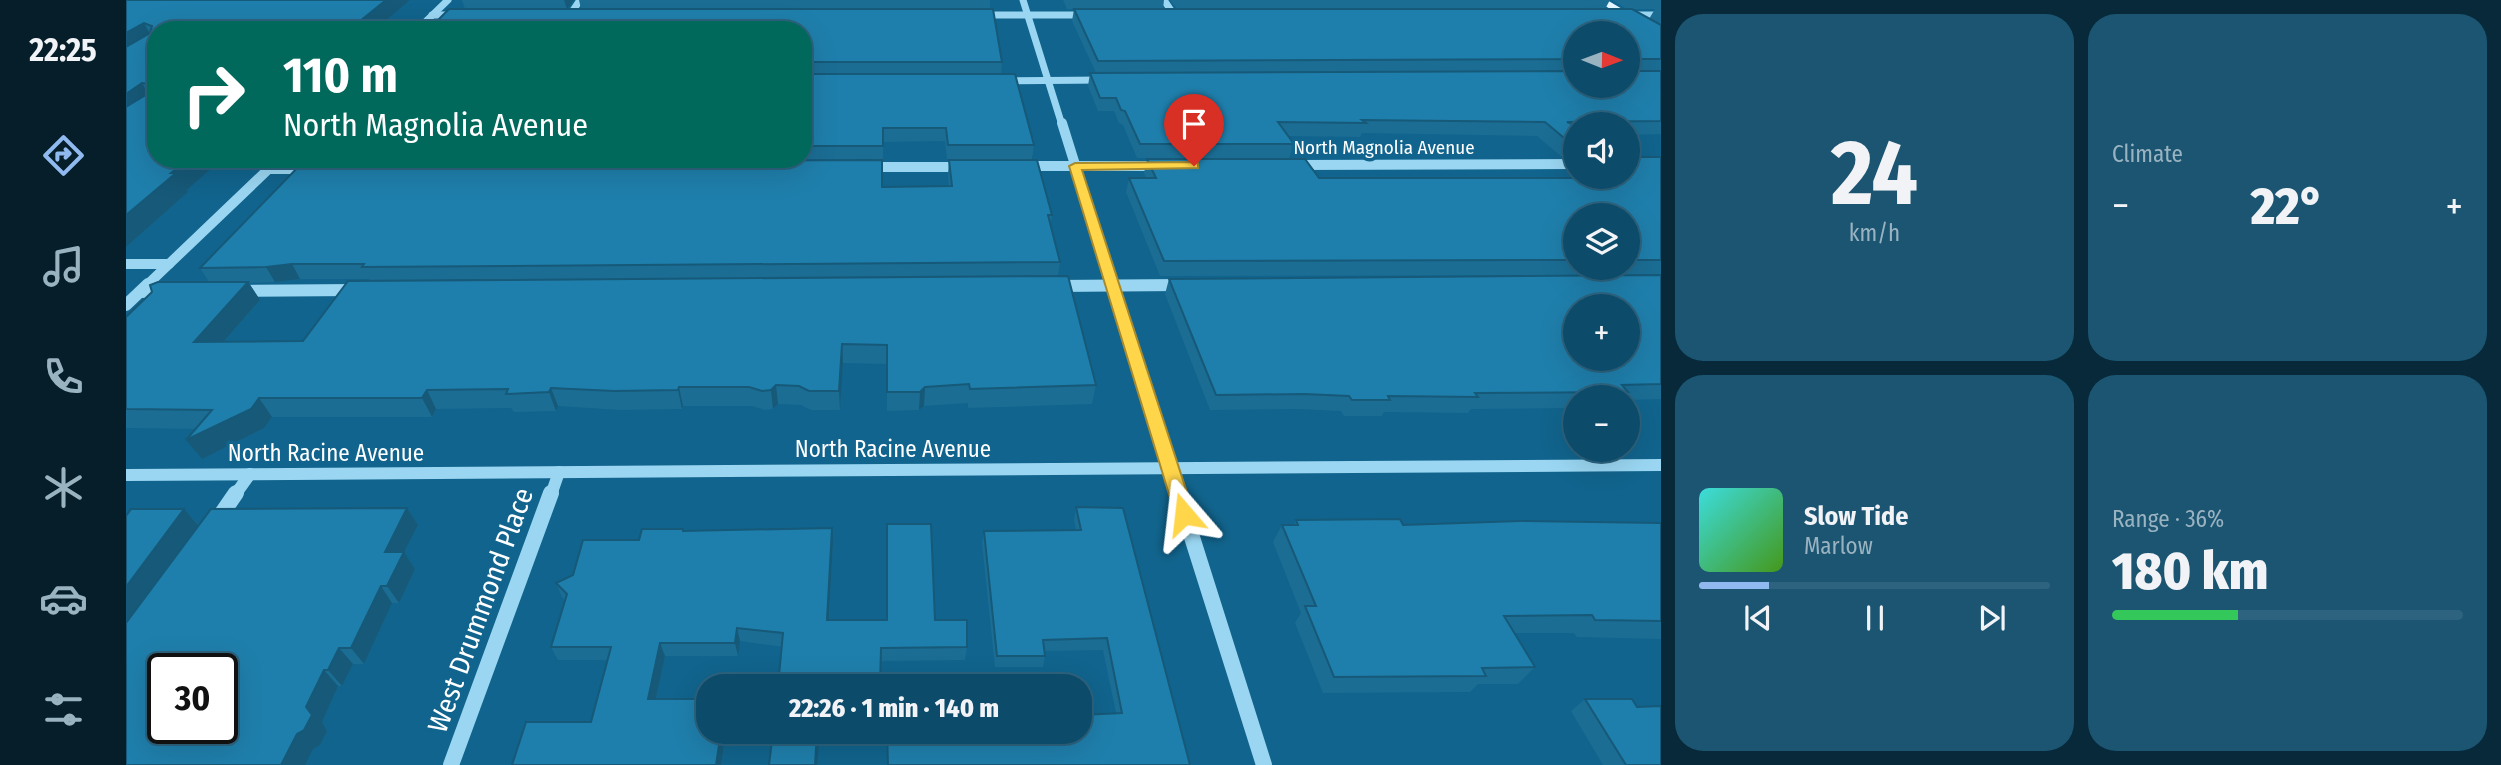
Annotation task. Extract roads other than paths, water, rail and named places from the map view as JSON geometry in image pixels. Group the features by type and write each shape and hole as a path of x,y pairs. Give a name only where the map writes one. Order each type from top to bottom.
{"main road":[{"path":"1600,0 1661,36"}],"street":[{"path":"426,21 448,0"},
{"path":"570,15 580,0"},
{"path":"1023,0 1264,765"},
{"path":"1164,0 1174,15"},
{"path":"432,15 469,15"},
{"path":"558,15 583,15"},
{"path":"976,15 1095,15"},
{"path":"1161,15 1188,15"},
{"path":"1612,15 1661,15"},
{"path":"993,80 1107,80"},
{"name":"North Magnolia Avenue","path":"1289,165 1563,164"},
{"path":"1015,166 1166,166"},
{"path":"862,167 973,167"},
{"path":"126,305 269,169 321,169"},
{"path":"126,264 169,264"},
{"name":"North Racine Avenue","path":"126,475 1661,466"},
{"name":"West Drummond Place","path":"452,765 559,472"},
{"path":"210,530 250,474"}],"lane":[{"path":"1045,286 1200,285"},
{"path":"232,291 370,290"},
{"path":"140,292 177,291"}]}
